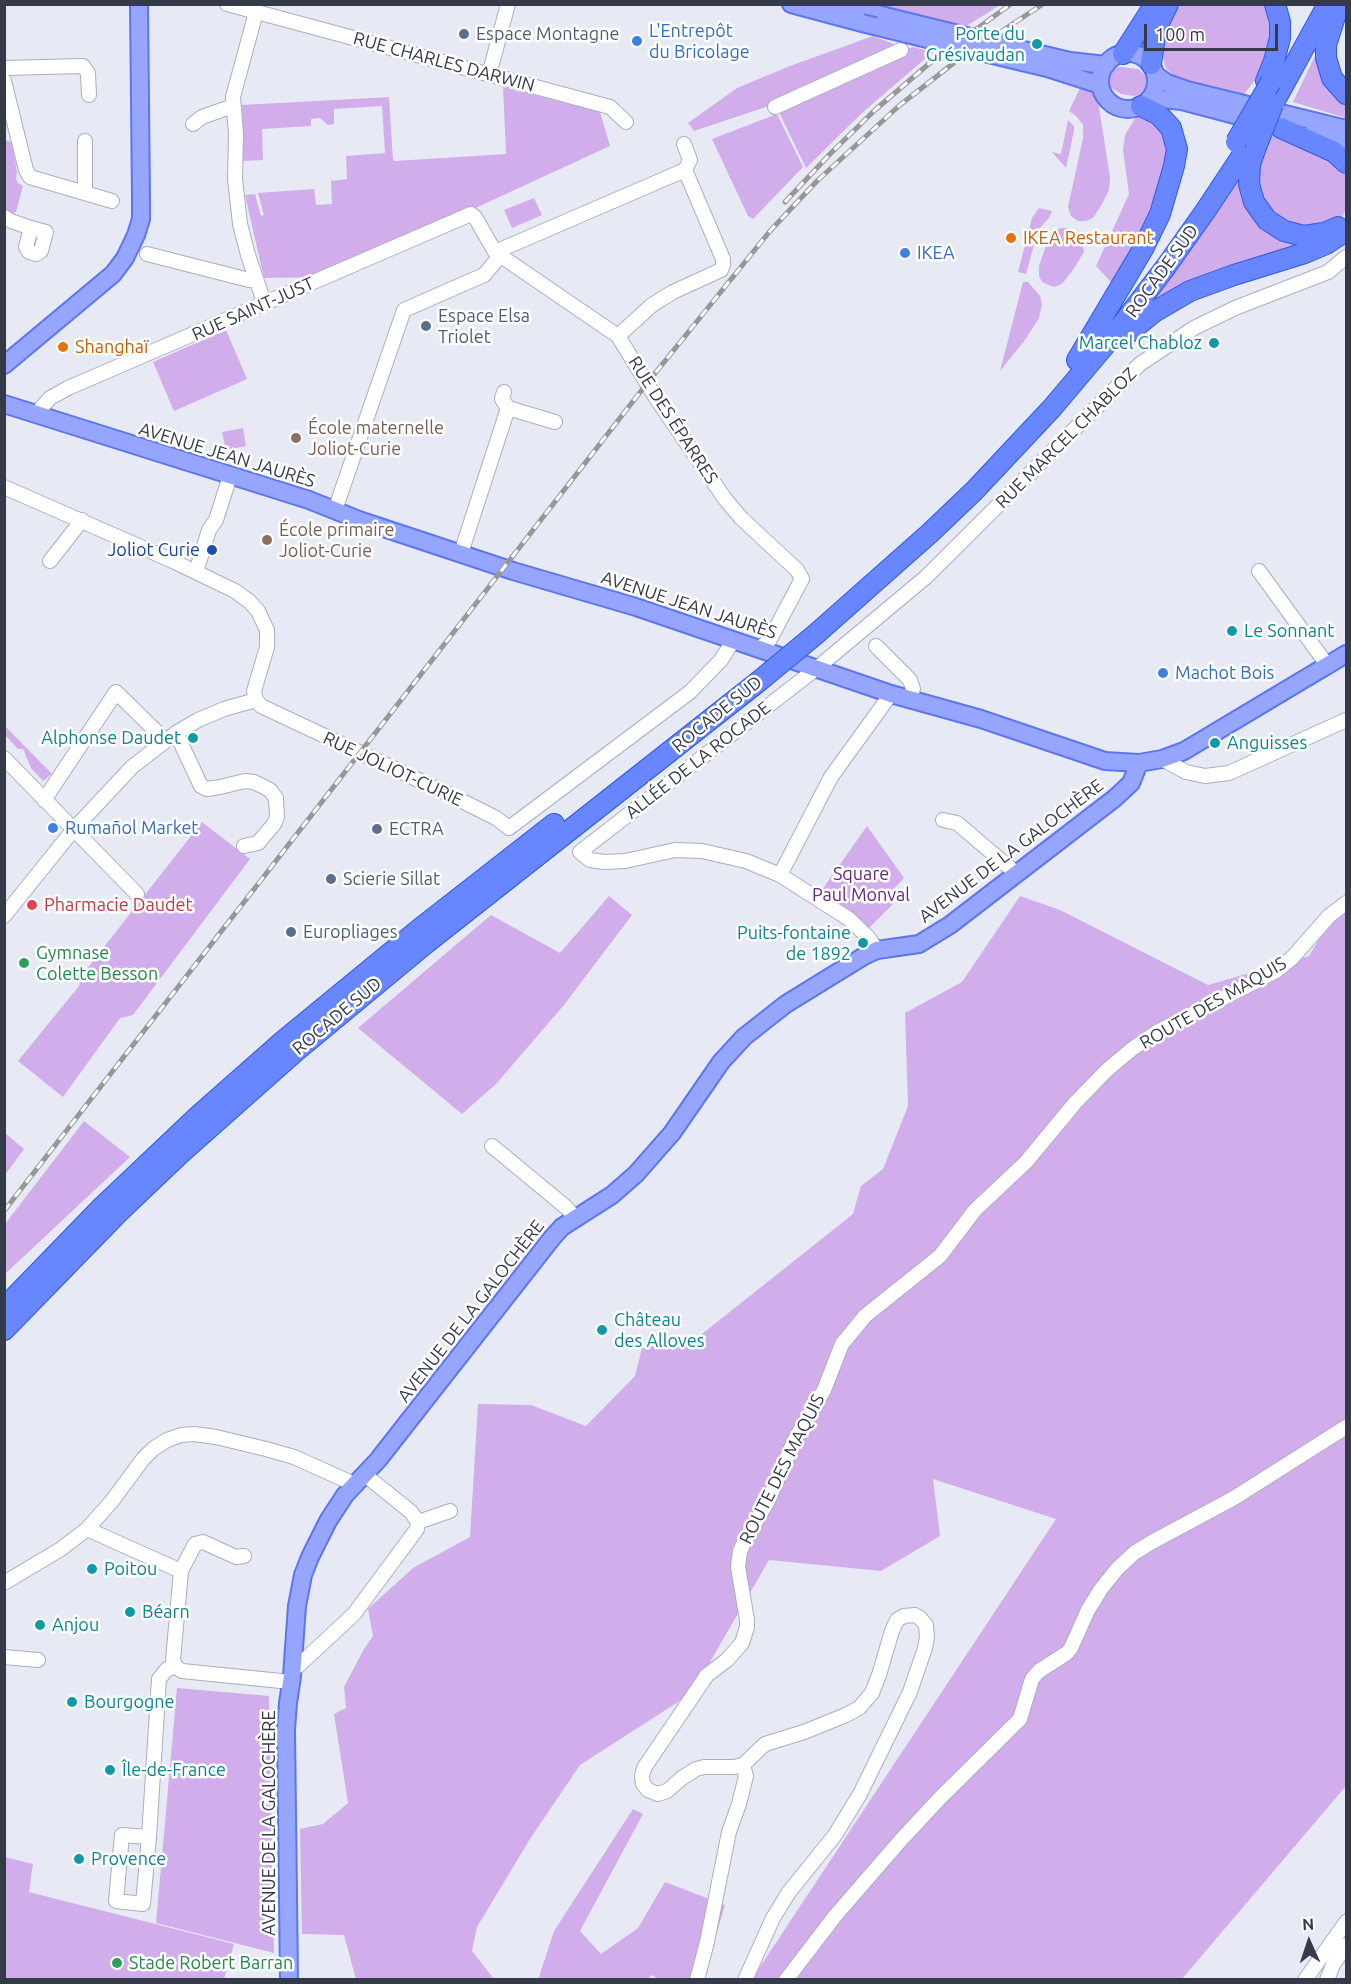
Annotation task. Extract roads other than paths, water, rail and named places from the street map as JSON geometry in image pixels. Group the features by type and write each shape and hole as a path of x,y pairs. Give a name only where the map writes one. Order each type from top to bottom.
{"highway":[{"path":"1123,54 1155,4"},
{"path":"1153,69 1156,29 1168,4"},
{"path":"1273,83 1274,61 1280,38 1280,22 1275,4"},
{"name":"ROCADE SUD","path":"4,1330 119,1212 181,1153 296,1051 809,632 879,581 974,491 1073,384 1165,268 1206,210 1273,104 1273,83 1314,4"},
{"name":"ROCADE SUD","path":"809,632 923,524 1001,445 1077,360 1247,145 1251,116 1328,4"},
{"path":"1339,4 1326,45 1326,58 1332,78 1347,94"},
{"path":"1077,360 1143,249 1160,214 1174,166 1177,149 1171,128 1146,102"},
{"path":"1281,128 1334,152 1347,163"},
{"path":"1247,145 1250,190 1257,208 1272,224 1291,234 1311,236 1332,230 1347,220"},
{"path":"1073,384 1126,334 1178,297 1234,275 1311,251 1347,231"},
{"name":"ROCADE SUD","path":"4,1308 118,1192 206,1109 283,1041 417,931 751,680"}],"main road":[{"path":"4,365 113,274 125,258 136,235 141,219 139,4"},
{"path":"791,4 1047,68 1100,85"},
{"path":"839,4 1070,61 1106,64"},
{"path":"1347,129 1187,90 1167,82 1136,54 1117,56 1106,64 1100,78 1104,96 1115,106 1129,109 1146,102 1182,101 1347,144"},
{"path":"1146,102 1155,91 1153,69"},
{"name":"AVENUE JEAN JAURÈS","path":"4,404 335,510 513,571 601,596 909,700 981,719 1067,749 1113,762 1139,763 1162,759 1184,751 1347,654"},
{"path":"1113,762 1124,775 1123,790"},
{"name":"AVENUE DE LA GALOCHÈRE","path":"289,1980 286,1729 295,1627 303,1575 319,1538 359,1479 378,1460 437,1387 552,1238 575,1218 612,1195 636,1174 672,1133 721,1062 754,1028 806,992 877,950 912,946 928,939 976,906 1131,783 1139,763"}],"street":[{"name":"RUE CHARLES DARWIN","path":"227,4 610,107 627,122"},
{"path":"489,75 508,4"},
{"path":"256,12 233,97 233,106 240,224 264,302"},
{"path":"775,107 902,50"},
{"path":"4,68 83,66 88,73 89,95"},
{"path":"4,81 27,175 112,201"},
{"path":"193,124 202,117 233,106"},
{"path":"85,141 85,193"},
{"path":"335,510 404,310 484,274 497,254 685,170 690,160 684,144"},
{"path":"618,336 652,305 673,292 721,270 723,259 685,170"},
{"name":"RUE SAINT-JUST","path":"36,414 50,398 68,388 463,216 468,214 475,217"},
{"path":"4,217 31,228"},
{"name":"RUE DES ÉPARRES","path":"475,217 497,254 618,336 656,398 725,499 741,518 797,570 802,579 769,641 758,649"},
{"path":"147,254 249,280 255,278"},
{"name":"RUE MARCEL CHABLOZ","path":"817,668 926,577 1140,364 1194,328 1235,308 1328,272 1347,257"},
{"path":"504,392 502,399 508,408 555,422"},
{"path":"461,553 508,408"},
{"path":"196,572 208,530 216,520 230,476"},
{"path":"4,487 82,520 235,591 250,602 263,619 267,630 267,647 255,685 256,700 211,714 171,737 132,767 74,830 4,916"},
{"path":"50,561 82,520"},
{"path":"1259,571 1328,666"},
{"name":"RUE JOLIOT-CURIE","path":"256,700 271,712 446,792 496,818 509,828 690,692 721,660 733,640"},
{"path":"876,646 910,680 913,689 909,700"},
{"name":"ALLÉE DE LA ROCADE","path":"780,875 746,861 702,851 675,850 615,862 590,860 580,852 817,668"},
{"path":"45,800 116,692 171,737 201,786 207,789 246,781 254,782 263,784 276,798 277,817 274,824 258,843 244,846"},
{"path":"877,950 868,937 849,919 780,875 831,777 891,694"},
{"path":"1162,759 1194,774 1217,775 1238,770 1347,720"},
{"path":"1184,751 1194,774"},
{"path":"4,758 137,894"},
{"path":"943,820 957,823 1017,874"},
{"name":"ROUTE DES MAQUIS","path":"743,1765 696,1769 667,1791 658,1794 648,1790 643,1784 644,1768 707,1675 727,1660 742,1643 747,1620 738,1567 740,1551 768,1501 788,1452 824,1390 842,1344 865,1316 940,1256 975,1210 1026,1162 1075,1104 1114,1063 1157,1032 1276,971 1292,958 1329,916 1347,903"},
{"path":"492,1146 567,1208 575,1218"},
{"path":"786,1980 835,1916 900,1841 1020,1719 1032,1679 1039,1671 1071,1648 1088,1610 1117,1569 1134,1553 1234,1498 1347,1427"},
{"path":"7,1577 60,1549 87,1529 112,1502 153,1449 181,1435 216,1437 266,1449 359,1479 411,1512 418,1522 417,1529 354,1614 292,1674 182,1671 176,1667 173,1660 181,1571 195,1544 203,1542 236,1557 244,1557"},
{"path":"418,1522 450,1511"},
{"path":"87,1529 181,1571"},
{"path":"697,1980 729,1832 746,1776 743,1765 765,1744 836,1720 859,1708 875,1687 897,1620 904,1616 918,1616 926,1626 928,1633 925,1648 910,1692 891,1734 855,1804 835,1835 782,1902 744,1980"},
{"path":"4,1657 38,1660"},
{"path":"149,1837 122,1835 116,1901 143,1904 149,1837 159,1679 167,1670 176,1667"},
{"path":"1305,1980 1347,1922"},
{"path":"1327,1980 1347,1945"}],"railway":[{"path":"785,202 875,110 931,62 1011,4"},
{"path":"4,1211 648,382 770,231 817,181 900,105 955,62 1043,4"}],"place":[{"name":"Espace Montagne","path":"464,34"},
{"name":"L'Entrepôt du Bricolage","path":"637,41"},
{"name":"Porte du Grésivaudan","path":"1037,44"},
{"name":"IKEA Restaurant","path":"1011,238"},
{"name":"IKEA","path":"905,253"},
{"name":"Espace Elsa Triolet","path":"426,326"},
{"name":"Marcel Chabloz","path":"1214,343"},
{"name":"Shanghaï","path":"63,347"},
{"name":"École maternelle Joliot-Curie","path":"296,438"},
{"name":"École primaire Joliot-Curie","path":"267,540"},
{"name":"Joliot Curie","path":"212,550"},
{"name":"Le Sonnant","path":"1232,631"},
{"name":"Machot Bois","path":"1163,673"},
{"name":"Alphonse Daudet","path":"193,738"},
{"name":"Anguisses","path":"1215,743"},
{"name":"Rumañol Market","path":"53,828"},
{"name":"ECTRA","path":"377,829"},
{"name":"Scierie Sillat","path":"331,879"},
{"name":"Pharmacie Daudet","path":"32,905"},
{"name":"Europliages","path":"291,932"},
{"name":"Puits-fontaine de 1892","path":"863,943"},
{"name":"Gymnase Colette Besson","path":"24,963"},
{"name":"Château des Alloves","path":"602,1330"},
{"name":"Poitou","path":"92,1569"},
{"name":"Béarn","path":"130,1612"},
{"name":"Anjou","path":"40,1625"},
{"name":"Bourgogne","path":"72,1702"},
{"name":"Île-de-France","path":"110,1770"},
{"name":"Provence","path":"79,1859"},
{"name":"Stade Robert Barran","path":"117,1963"}],"park label":[{"name":"Square Paul Monval","path":"861,884"}]}
